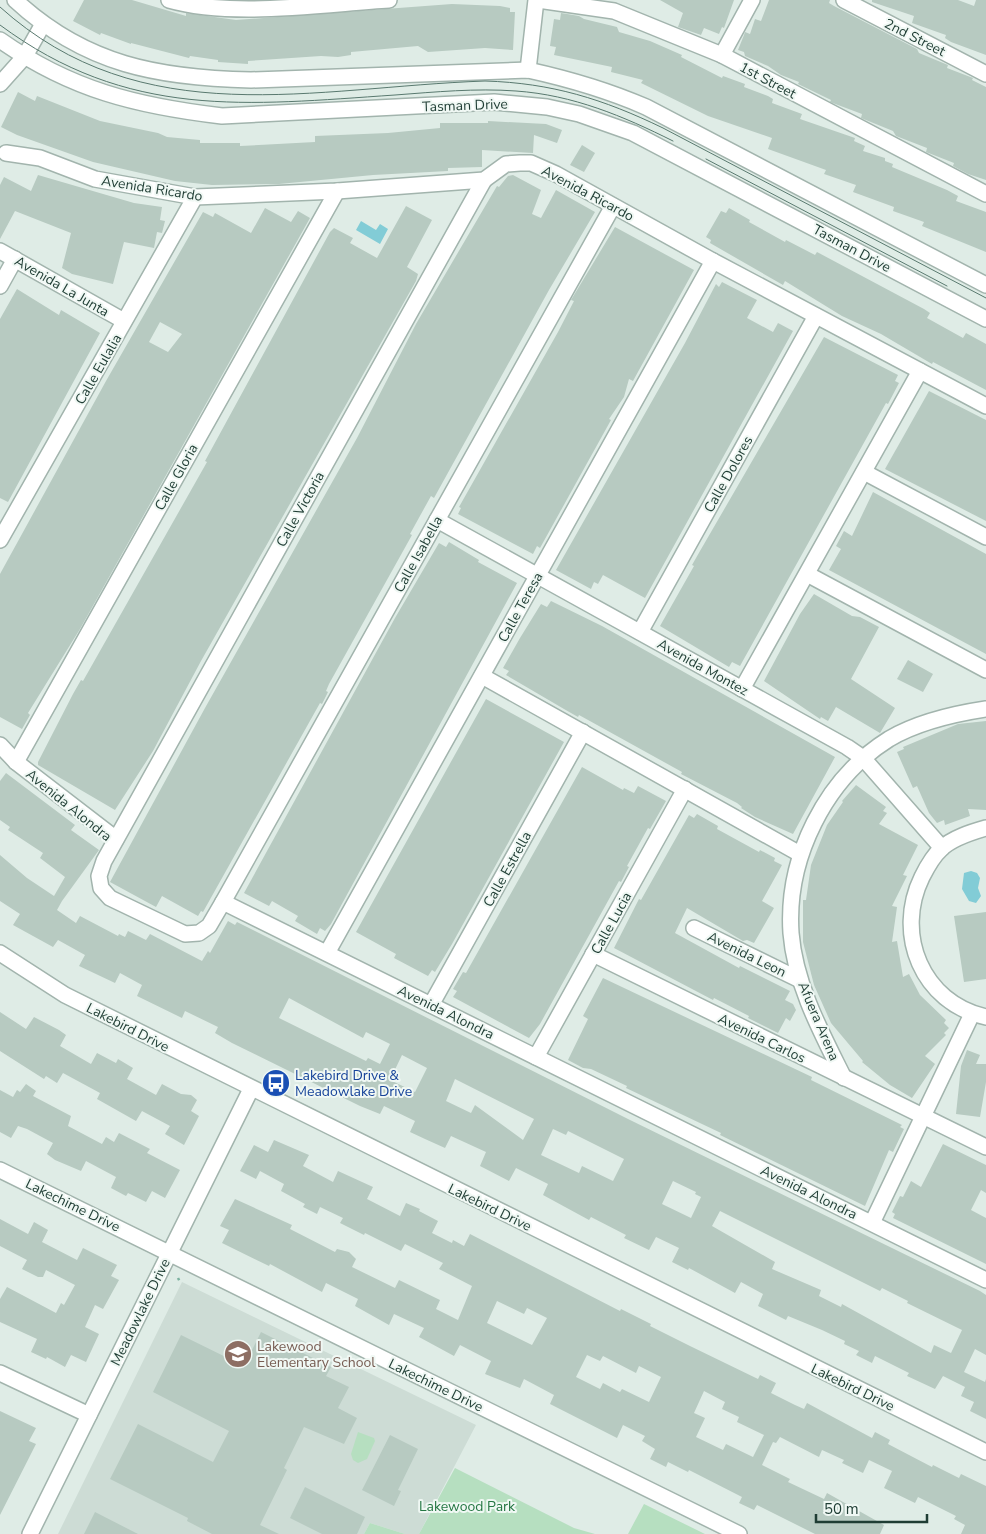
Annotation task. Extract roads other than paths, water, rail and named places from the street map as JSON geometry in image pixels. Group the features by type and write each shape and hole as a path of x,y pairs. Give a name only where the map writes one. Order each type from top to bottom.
{"street":[{"path":"15,0 43,24 75,45 122,64 164,74 208,79 252,80 528,70 607,90 646,107 986,285"},
{"path":"169,0 183,4 213,4 240,9 389,0"},
{"path":"528,70 537,0"},
{"name":"1st Street","path":"537,0 617,5 722,55 986,194"},
{"path":"722,55 752,0"},
{"name":"2nd Street","path":"844,0 986,74"},
{"path":"0,84 25,56 43,24"},
{"name":"Tasman Drive","path":"0,40 25,56 86,86 119,99 178,111 222,116 494,102 546,107 579,114 641,137 986,320"},
{"name":"Avenida Ricardo","path":"6,153 40,158 95,179 195,197 336,191 484,180 506,164 530,163 556,174 713,261 986,406"},
{"name":"Calle Victoria","path":"116,839 484,180"},
{"name":"Calle Gloria","path":"16,762 336,191"},
{"name":"Calle Eulalia","path":"0,540 195,197"},
{"name":"Calle Isabella","path":"223,902 613,206"},
{"name":"Avenida La Junta","path":"0,251 124,321"},
{"path":"0,286 15,259"},
{"name":"Calle Teresa","path":"327,953 713,261"},
{"name":"Calle Dolores","path":"640,632 816,316"},
{"path":"742,689 920,371"},
{"path":"864,472 986,537"},
{"name":"Avenida Montez","path":"437,520 863,758 942,848"},
{"path":"807,574 986,670"},
{"path":"482,676 800,854"},
{"name":"Afuera Arena","path":"844,1078 800,980 791,934 791,904 800,854 826,803 844,777 863,758 890,739 915,727 943,717 986,709"},
{"name":"Calle Estrella","path":"431,1005 583,732"},
{"name":"Avenida Alondra","path":"0,745 16,762 116,839 104,861 99,876 101,888 110,898 185,934 199,933 209,926 223,902 986,1280"},
{"name":"Calle Lucia","path":"536,1057 685,790"},
{"path":"872,1223 924,1117 979,1015 946,999 926,977 914,951 910,922 914,893 927,867 942,848 972,832 986,828"},
{"name":"Avenida Leon","path":"694,928 800,980"},
{"name":"Lakebird Drive","path":"0,953 65,996 986,1452"},
{"name":"Avenida Carlos","path":"593,954 924,1117 983,1143"},
{"name":"Meadowlake Drive","path":"30,1534 251,1089"},
{"name":"Lakechime Drive","path":"0,1170 738,1534"},
{"path":"0,1373 89,1415"}],"water":[{"path":"361,221 376,230 380,224 388,229 380,244 356,230"},
{"path":"971,871 977,873 980,878 978,888 981,896 976,903 969,901 962,889 964,873"}],"tram line":[{"path":"0,7 55,47 112,73 171,88 232,94 294,94 485,81 533,85 577,94 663,128 986,298"},
{"path":"0,25 48,56 95,77 142,92 190,99 239,102 289,102 456,91 516,91 558,97 597,108 673,141"},
{"path":"706,159 947,286"}],"place":[{"name":"Lakebird Drive & Meadowlake Drive","path":"276,1083"},
{"name":"Lakewood Elementary School","path":"238,1354"}],"park label":[{"name":"Lakewood Park","path":"467,1506"}]}
